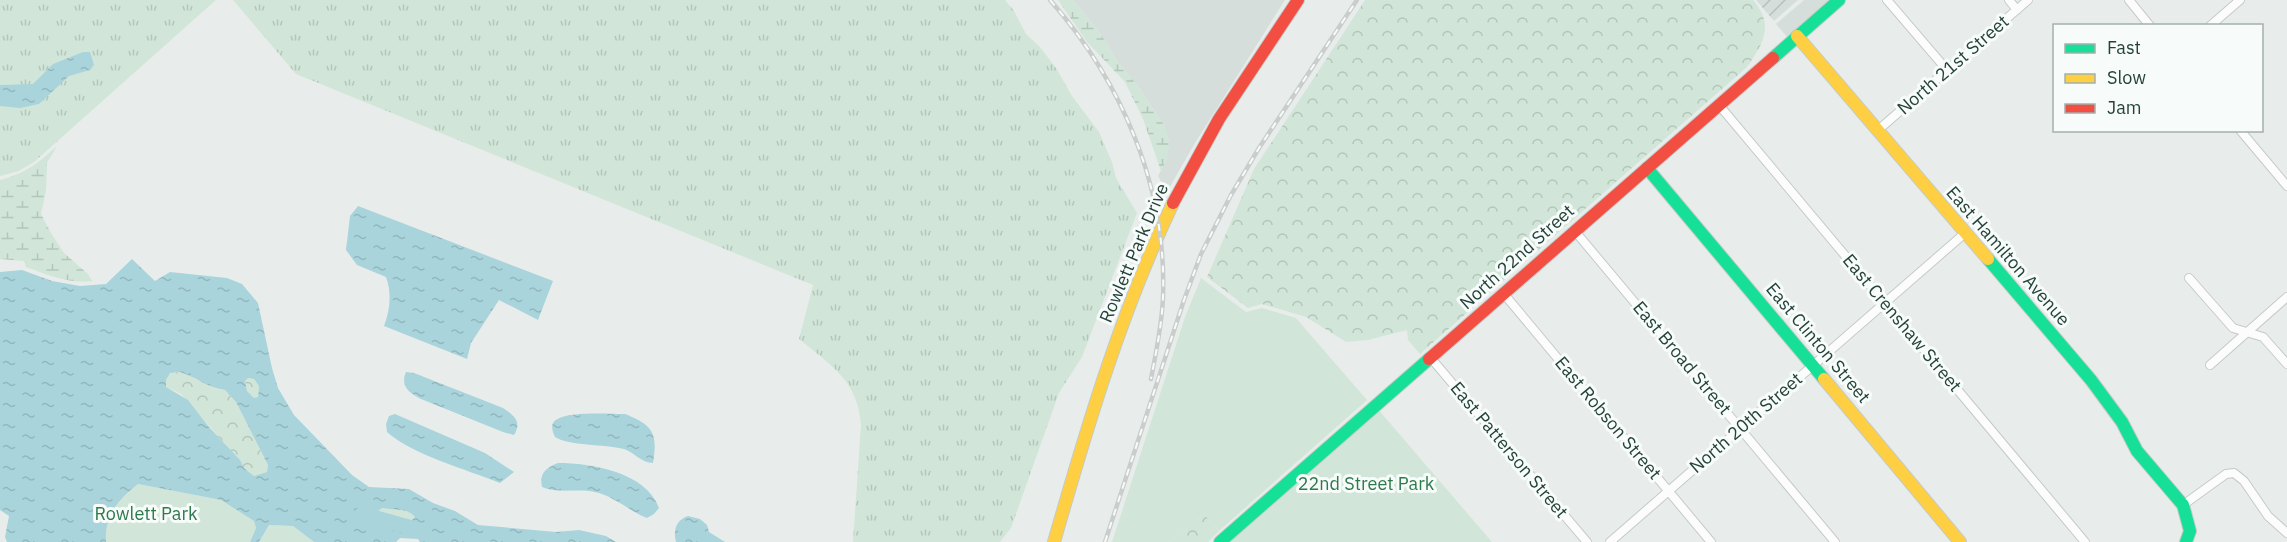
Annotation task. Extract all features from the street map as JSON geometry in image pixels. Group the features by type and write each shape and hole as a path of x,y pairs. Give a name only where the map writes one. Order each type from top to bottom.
{"street":[{"name":"Rowlett Park Drive","path":"1054,542 1102,386 1156,238 1205,142 1298,0"},
{"name":"North 22nd Street","path":"1220,542 1839,0"},
{"path":"1887,0 1947,70"},
{"path":"2009,0 2017,10"},
{"name":"North 21st Street","path":"1877,131 2028,0"},
{"path":"2129,0 2148,24"},
{"path":"2212,24 2240,0"},
{"name":"East Hamilton Avenue","path":"1797,36 2091,380 2122,422 2137,451 2183,505"},
{"name":"East Crenshaw Street","path":"1719,105 2085,542"},
{"path":"2242,132 2287,186"},
{"name":"East Clinton Street","path":"1647,168 1960,542"},
{"name":"East Broad Street","path":"1574,230 1835,542"},
{"name":"North 20th Street","path":"1610,542 1964,234"},
{"path":"2189,278 2233,328 2264,337 2287,364"},
{"name":"East Robson Street","path":"1504,294 1711,542"},
{"path":"2210,365 2287,297"},
{"name":"East Patterson Street","path":"1430,357 1587,542"},
{"path":"2186,542 2190,531 2183,505 2226,474 2234,473 2244,481 2268,516 2287,533"}],"shaded area":[{"path":"1073,0 1285,0 1195,143 1167,192 1158,176 1167,159 1164,125 1137,85 1119,64 1100,33"},
{"path":"1756,0 1798,0 1774,21"},
{"path":"1804,0 1832,0 1788,38 1776,24"}],"green space":[{"path":"0,0 216,0 34,162 19,171 0,176"},
{"path":"233,0 1005,0 1014,11 1026,34 1040,47 1056,68 1072,96 1099,132 1116,178 1137,213 1082,357 1059,393 1011,528 1000,542 853,542 861,425 859,409 848,385 840,375 799,339 813,285 296,74"},
{"path":"1058,0 1073,0 1100,33 1119,64 1137,85 1164,125 1170,143 1167,159 1161,171 1143,119 1125,82 1087,42"},
{"path":"1365,0 1753,0 1760,9 1765,26 1762,42 1747,67 1420,354 1408,340 1407,330 1368,340 1346,342 1306,317 1262,304 1248,308 1207,277 1254,169"},
{"path":"57,146 47,163 46,191 41,214 64,253 88,274 92,281 83,282 59,278 26,267 24,261 0,259 0,180 31,167"},
{"path":"1201,278 1246,312 1262,308 1296,318 1367,400 1219,531 1204,514 1170,542 1112,542 1185,317"},
{"path":"180,372 212,387 225,390 236,402 268,465 267,472 254,476 244,468 181,394 166,387 166,380 170,373"},
{"path":"254,379 259,386 258,397 254,398 247,391 245,380"},
{"name":"22nd Street Park","path":"1371,401 1492,542 1216,542"},
{"name":"Rowlett Park","path":"138,484 221,500 254,521 256,528 250,542 106,542 110,516 125,496"},
{"path":"383,508 404,511 415,517 405,526 389,524 377,514"},
{"path":"1204,514 1219,531 1208,542 1170,542"},
{"path":"269,525 293,526 314,542 259,542"}],"water":[{"path":"83,52 90,52 94,65 90,70 69,76 39,104 20,108 0,106 0,85 33,84 53,64"},
{"path":"358,206 553,281 538,320 499,300 471,343 467,359 384,326 390,302 386,277 357,265 346,250 350,216"},
{"path":"132,259 155,281 170,272 227,278 242,284 258,303 278,388 294,415 352,475 369,487 409,489 478,525 556,532 579,530 606,536 616,542 420,542 418,539 400,538 396,542 314,542 293,526 269,525 259,542 250,542 256,528 254,521 221,500 138,484 119,502 110,516 106,542 7,542 5,537 9,516 0,510 0,272 22,270 52,281 80,286 106,284","holes":["180,372 212,387 225,390 236,402 268,465 267,472 254,476 244,468 240,460 209,427 188,400 166,387 166,380 170,373","248,378 254,379 259,386 258,397 254,398 247,391 245,381","383,508 404,511 415,517 405,526 389,524 377,514"]},
{"path":"406,372 414,373 503,408 516,420 514,435 417,397 409,392 405,385"},
{"path":"395,414 485,453 514,472 500,483 440,461 410,447 387,432 386,424 389,416"},
{"path":"625,414 642,422 651,431 655,444 653,463 624,449 561,440 555,437 552,430 553,423 565,416"},
{"path":"558,463 601,468 630,478 652,496 659,508 647,518 602,494 542,487 544,472"},
{"path":"688,516 700,519 707,525 709,532 725,542 676,542 676,526"}],"waterway":[{"path":"362,514 423,531"}],"railway":[{"path":"1050,0 1076,32 1099,66 1135,138 1148,176 1157,216 1162,256 1163,297 1151,379"},
{"path":"1105,542 1201,254 1231,195 1259,148 1357,0"}],"traffic: fast":[{"path":"1773,58 1839,0"},
{"path":"1647,168 1824,379"},
{"path":"1988,259 2091,380 2122,422 2137,451 2183,505 2190,531 2186,542"},
{"path":"1220,542 1429,359"}],"traffic: slow":[{"path":"1797,36 1988,259"},
{"path":"1054,542 1106,370 1137,286 1173,203"},
{"path":"1824,379 1960,542"}],"traffic: jam":[{"path":"1173,203 1219,119 1298,0"},
{"path":"1429,359 1773,58"}]}
